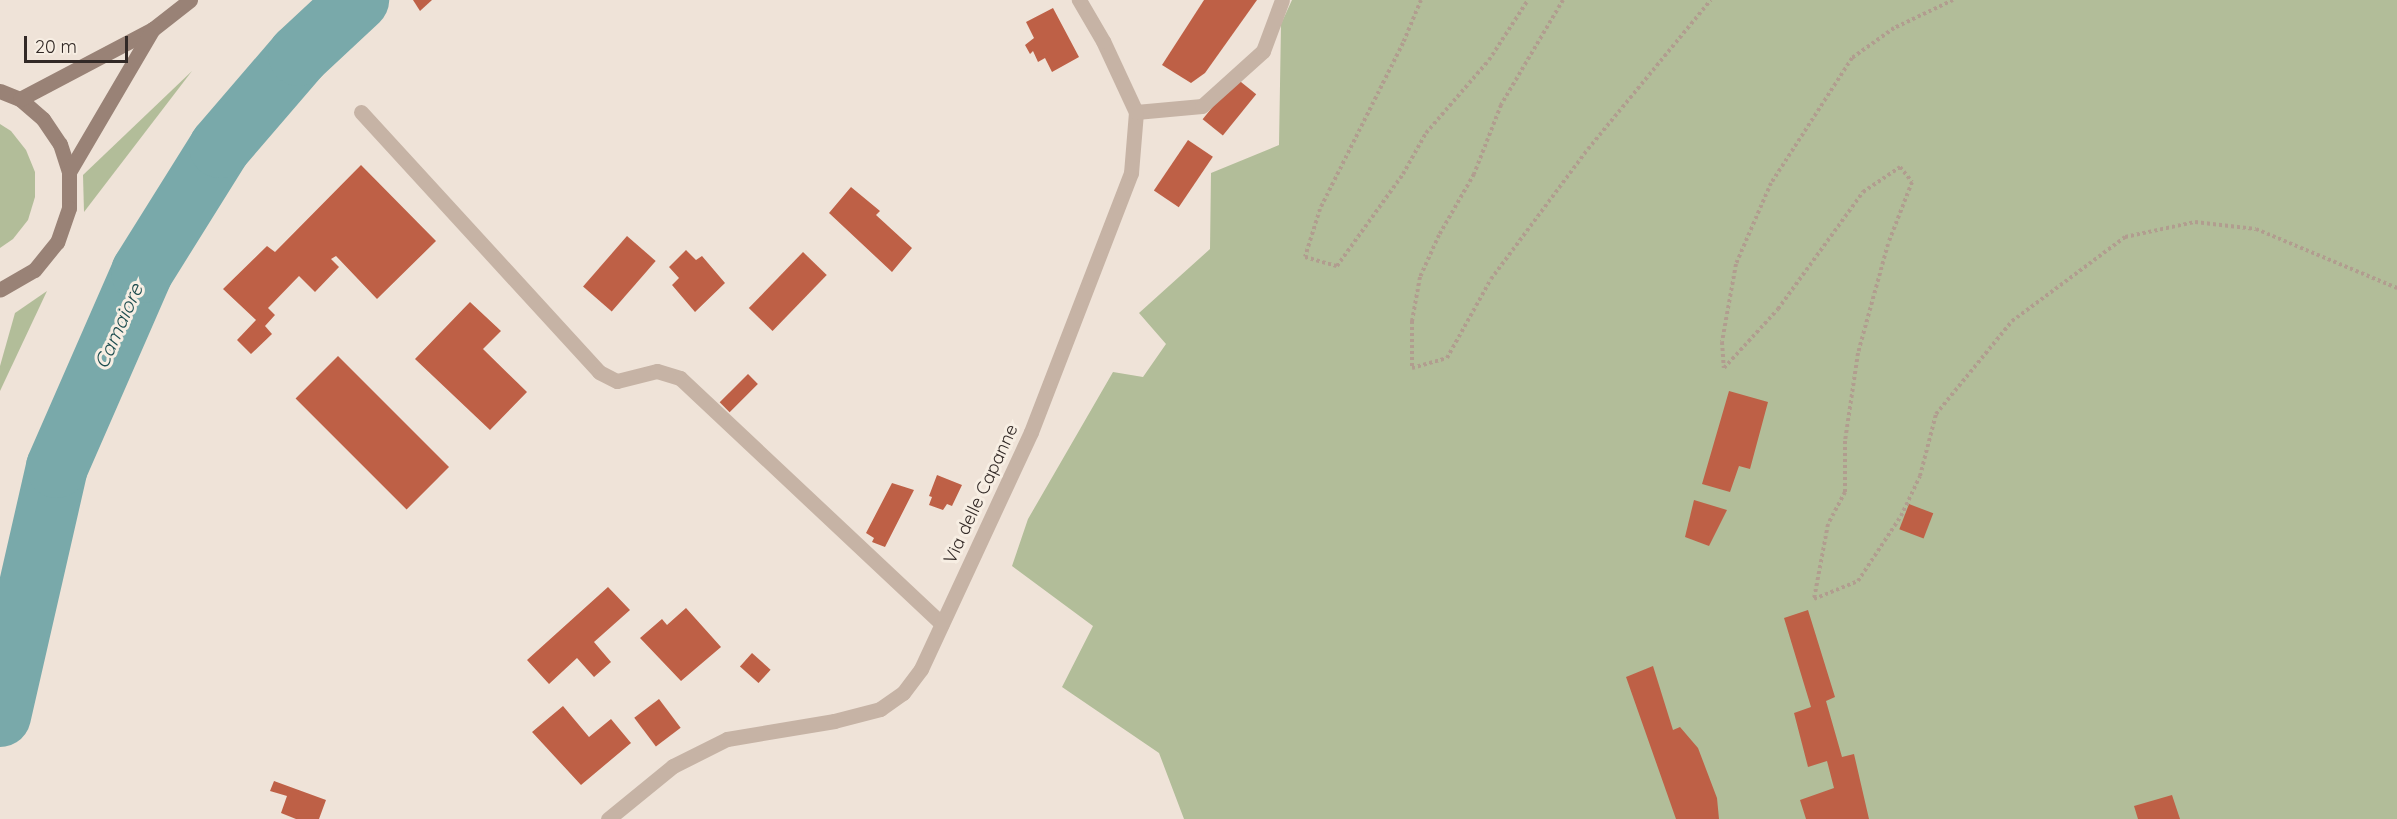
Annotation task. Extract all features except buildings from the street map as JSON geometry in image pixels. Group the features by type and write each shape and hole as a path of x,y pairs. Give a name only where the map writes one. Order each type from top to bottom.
{"main road":[{"path":"20,99 153,29 190,0"},
{"path":"69,172 153,29"},
{"path":"0,91 20,99 43,119 60,144 69,172 69,208 57,242 34,270 1,293"}],"street":[{"name":"Via delle Capanne","path":"608,819 673,766 728,739 834,721 880,709 903,693 921,669 1031,432 1131,173 1136,112 1103,41 1079,0"},
{"path":"1136,112 1202,106 1263,51 1282,0"},
{"path":"361,112 599,372 617,381 657,371 680,378 942,624"}],"path":[{"path":"1421,0 1403,44 1320,209 1305,257 1336,266 1403,174 1426,133 1489,60 1528,0"},
{"path":"1563,0 1501,105 1474,174 1439,235 1420,277 1412,321 1412,368 1447,358 1491,279 1588,150 1711,0"},
{"path":"1953,0 1894,28 1852,58 1771,183 1736,264 1722,342 1724,368 1778,309 1863,192 1900,167 1912,182 1888,244 1858,352 1845,441 1845,492 1828,524 1814,599 1858,581 1900,516 1920,476 1936,414 2012,321 2125,237 2195,222 2256,229 2397,288"}],"green space":[{"path":"1292,0 2397,0 2397,819 1184,819 1159,753 1062,687 1093,626 1012,566 1028,519 1113,372 1143,377 1166,344 1139,313 1210,249 1211,173 1279,145 1281,24"},
{"path":"192,71 84,212 83,175"},
{"path":"0,124 11,131 26,150 35,172 35,197 28,220 13,239 0,248"},
{"path":"47,291 0,391 0,366 15,313"}],"waterway":[{"name":"Camaiore","path":"0,716 57,467 142,272 220,147 299,55 358,0"}]}
